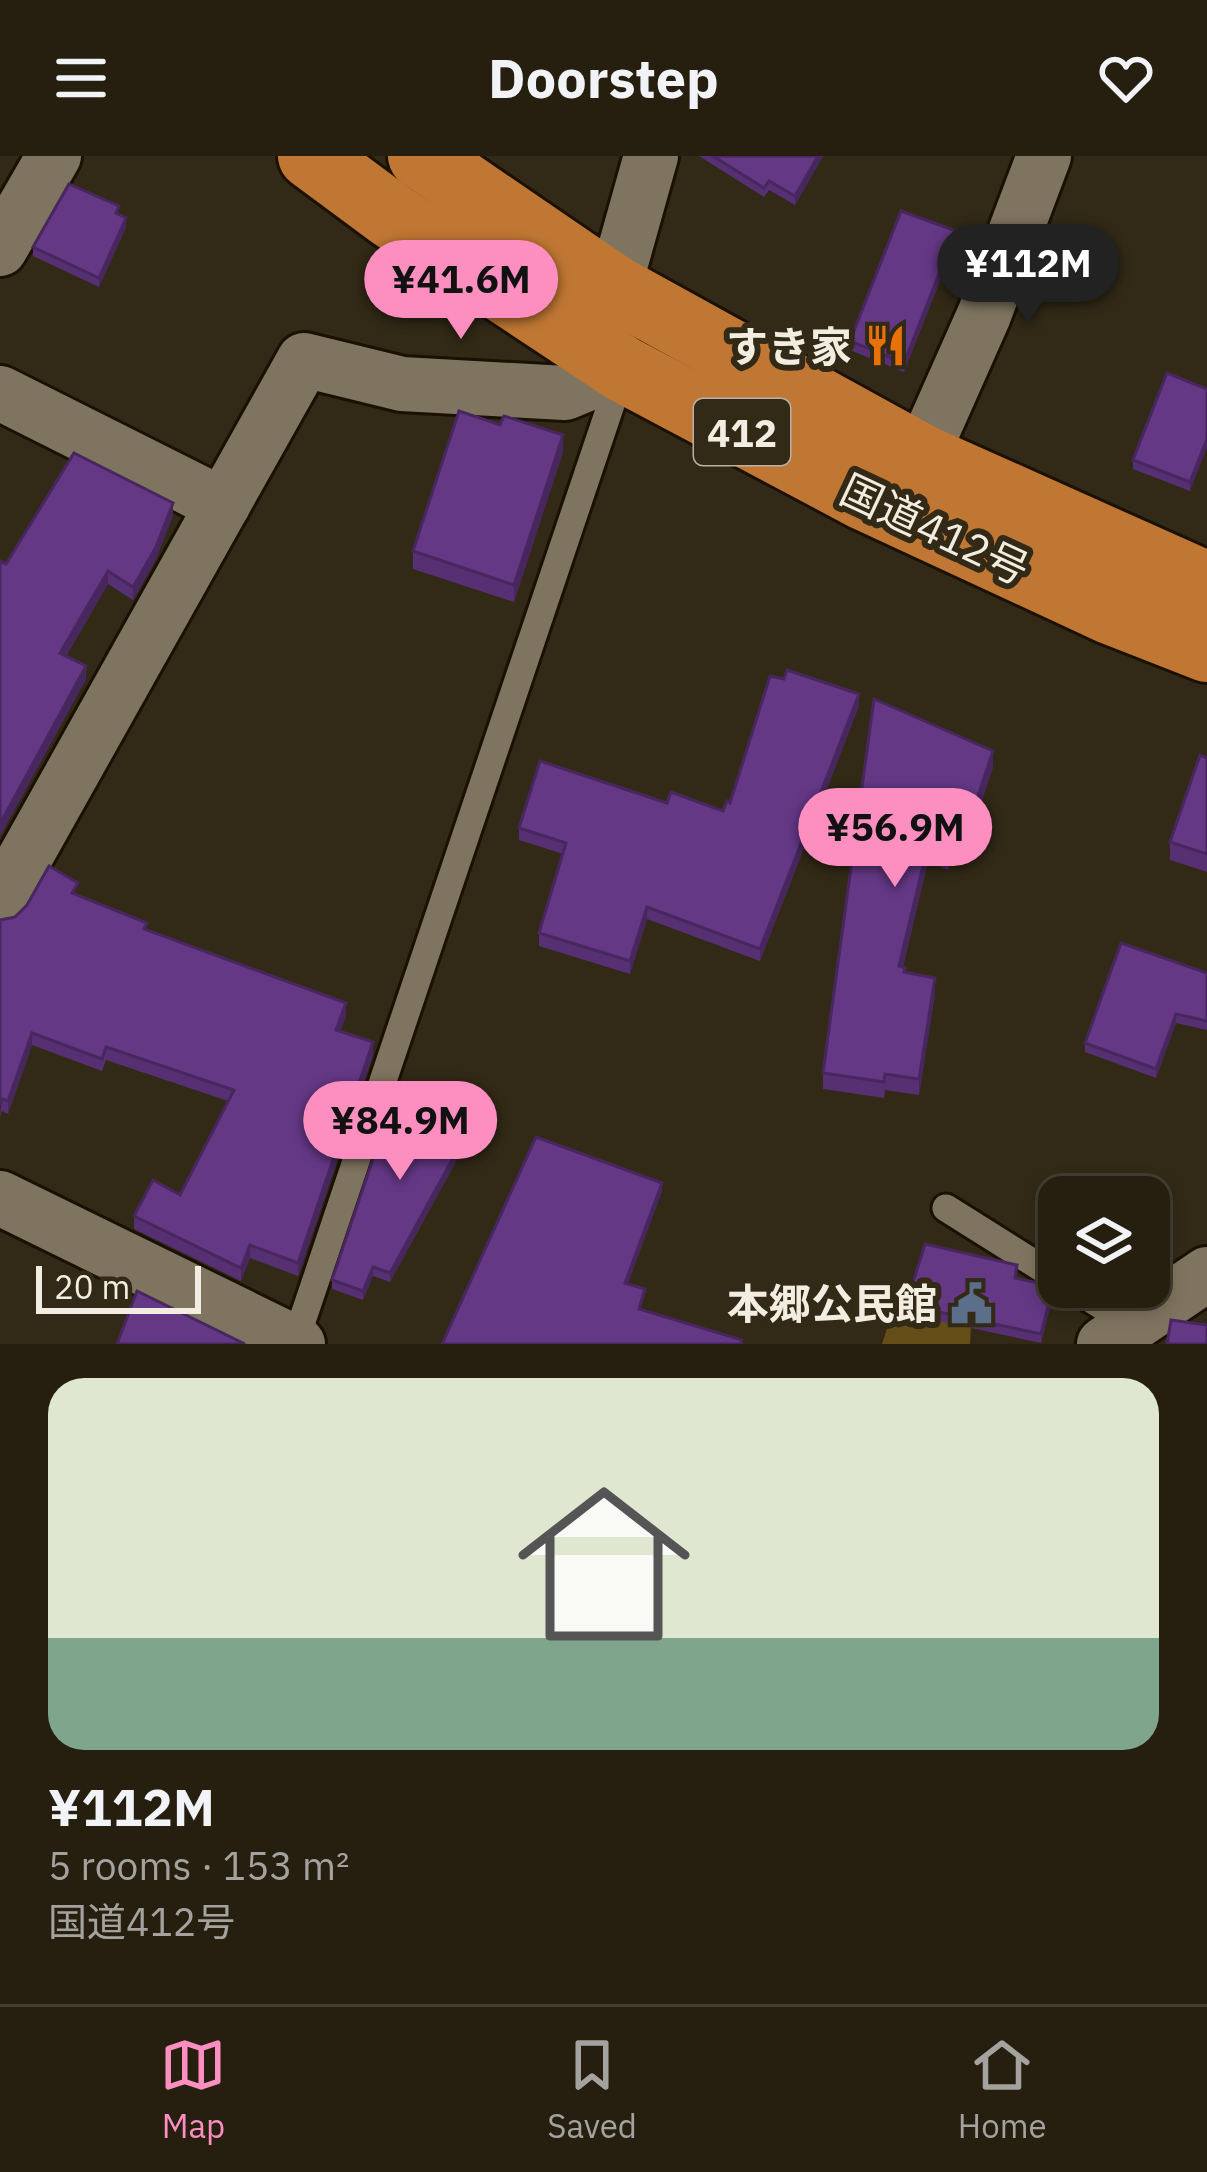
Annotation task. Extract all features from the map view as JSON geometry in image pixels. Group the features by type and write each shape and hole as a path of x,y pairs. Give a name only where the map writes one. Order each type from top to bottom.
{"highway":[{"name":"国道412号","path":"311,156 392,216 623,369 864,497 1110,611 1207,649"},
{"name":"国道412号","path":"421,156 614,288 921,457 1206,577"}],"street":[{"path":"0,249 54,156"},
{"path":"614,288 651,156"},
{"path":"921,457 984,315 1043,156"},
{"path":"0,902 304,360 402,384 566,393 623,369"},
{"path":"0,393 223,505"},
{"path":"0,1198 297,1343"},
{"path":"1118,1334 1207,1274"}],"lane":[{"path":"297,1343 623,369"},
{"path":"946,1208 1038,1266"},
{"path":"1093,1308 1118,1334"}],"shaded area":[{"path":"894,1307 971,1327 970,1344 882,1344"}],"building":[{"path":"713,156 818,156 795,196 769,181 764,188"},
{"path":"69,184 119,206 116,213 126,218 99,278 33,247"},
{"path":"901,211 956,231 904,363 850,341"},
{"path":"1167,373 1207,389 1207,439 1190,482 1133,460"},
{"path":"459,411 500,425 504,416 563,435 514,585 413,551"},
{"path":"74,453 173,503 133,587 108,571 60,653 86,666 0,824 0,561 6,564"},
{"path":"787,670 859,694 760,949 647,907 630,961 539,933 566,843 519,828 540,761 667,803 671,792 723,811 730,803 770,676 784,679"},
{"path":"874,699 993,751 971,817 965,814 948,854 928,845 899,966 904,972 935,978 919,1079 885,1074 884,1082 823,1073"},
{"path":"1200,755 1207,758 1207,854 1170,842"},
{"path":"49,866 78,883 72,893 147,923 144,929 346,1003 336,1030 373,1042 298,1263 250,1245 241,1268 134,1216 153,1180 180,1195 234,1090 106,1047 102,1059 32,1033 8,1101 2,1099 0,1105 0,920 15,917 27,905"},
{"path":"1121,943 1207,973 1207,1021 1176,1014 1156,1069 1085,1043"},
{"path":"397,1088 476,1116 390,1273 373,1267 363,1291 332,1280"},
{"path":"536,1137 662,1183 625,1283 645,1289 639,1309 742,1340 741,1344 442,1344"},
{"path":"925,1244 1017,1265 1015,1278 1038,1283 1038,1308 1048,1308 1041,1334 906,1305"},
{"path":"137,1291 245,1344 117,1344"},
{"path":"1171,1320 1207,1325 1207,1344 1167,1344"}],"place":[{"name":"すき家","path":"886,346"},
{"name":"本郷公民館","path":"971,1303"}]}
